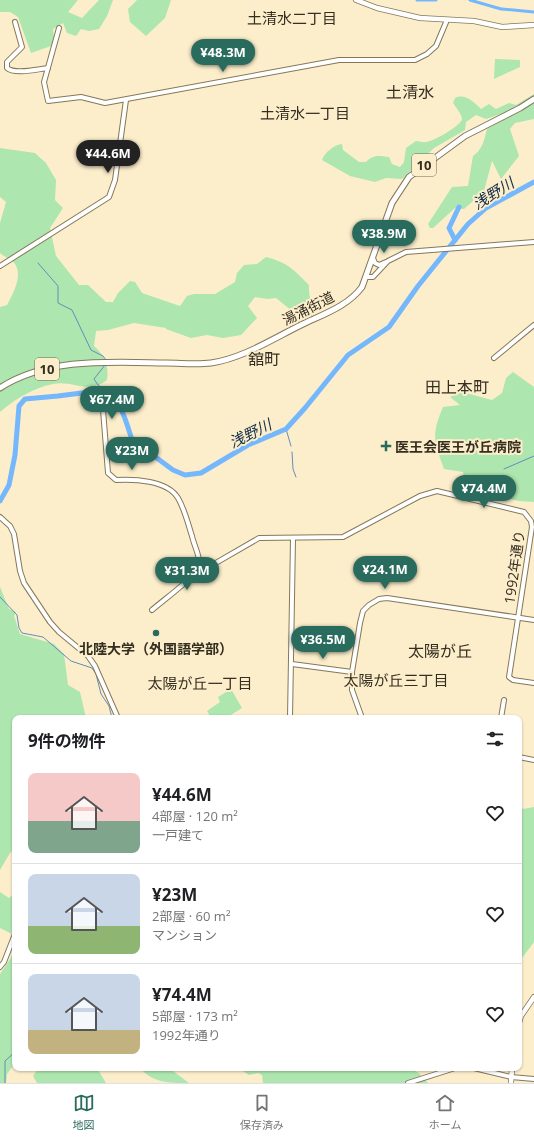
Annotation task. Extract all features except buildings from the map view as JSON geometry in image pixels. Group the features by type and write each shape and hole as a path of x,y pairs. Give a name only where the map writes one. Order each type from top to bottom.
{"main road":[{"path":"356,0 377,8 407,15 447,20 474,21 502,27 534,25"},
{"name":"湯涌街道","path":"0,388 24,376 47,369 109,362 199,364 226,360 254,349 338,307 356,295 366,277 392,203 409,177 465,136 520,108 534,99"},
{"path":"522,1015 534,997"},
{"path":"511,1083 512,1071"}],"street":[{"path":"60,28 44,82 48,102 80,97 100,103 126,100 339,60 415,60 427,54 436,46 447,20"},
{"path":"15,22 22,47 7,62 7,68 10,71 17,72 48,68"},
{"path":"0,266 105,200 111,192 115,180 126,100"},
{"path":"373,258 375,263 380,265 406,252 534,242"},
{"path":"366,277 373,277 388,261"},
{"path":"494,358 534,325"},
{"path":"102,398 108,473 116,480 131,479 147,482 172,492 178,497 185,514 199,562 198,570 195,574 152,610"},
{"name":"1992年通り","path":"199,562 214,564 259,538 343,537 420,496 437,490 524,512 531,521 532,527 509,677 510,679 534,683"},
{"path":"0,517 10,526 14,534 20,571 24,583 50,622 59,632 88,656 98,671 117,715"},
{"path":"290,715 293,538"},
{"path":"361,715 352,690 352,672 363,611 379,599 387,598 534,620"},
{"path":"292,664 352,672"},
{"path":"502,715 504,700"},
{"path":"522,758 534,760"},
{"path":"0,967 7,956 12,940"},
{"path":"408,1083 446,1071"},
{"path":"486,1071 511,1077 534,1079"}],"green space":[{"path":"0,0 78,0 68,12 82,18 99,0 113,0 107,16 99,29 89,31 81,29 76,36 67,33 63,23 53,29 54,38 51,46 31,53 18,17 10,12 0,12"},
{"path":"137,0 171,0 165,18 146,36 130,22 128,9"},
{"path":"212,44 215,60 201,63 197,47"},
{"path":"495,59 520,60 520,67 494,79"},
{"path":"534,94 534,119 515,123 510,129 519,156 501,179 492,161 484,191 464,209 455,208 433,228 430,228 428,224 452,187 468,186 473,156 481,147 487,129 509,117 507,112 486,119 476,115 466,122 465,130 434,148 402,179 386,178 375,182 350,176 322,160 330,149 342,144 343,150 359,162 366,162 376,156 389,157 392,164 400,167 404,162 406,148 416,141 425,142 434,139 457,126 462,119 459,111 453,103 455,98 466,97 481,109 489,104 496,109 509,103 516,105"},
{"path":"0,148 35,153 46,163 56,180 55,200 63,208 50,228 56,256 79,285 88,285 106,302 113,302 118,293 130,281 135,282 142,293 180,306 187,296 194,294 215,294 235,282 237,273 244,265 257,264 266,257 279,261 290,267 309,285 313,315 292,325 297,315 276,298 267,299 255,297 248,306 257,318 241,335 223,338 207,335 191,338 166,328 134,323 108,330 96,331 94,346 101,353 107,365 107,380 100,384 87,387 60,383 38,388 12,403 0,412 0,307 7,305 12,296 18,279 18,274 14,262 0,253 0,223 6,202 0,197"},
{"path":"513,372 534,387 534,502 519,501 466,489 463,472 444,469 435,438 435,432 443,407 460,405 450,397 462,392 492,400 502,393 506,378"},
{"path":"0,587 9,609 16,612 14,616 20,634 54,644 64,654 68,685 80,692 85,715 12,715 12,851 0,870"},
{"path":"231,689 242,708 231,715 209,715 207,711 220,702 218,697"},
{"path":"534,807 534,942 522,958 522,808"},
{"path":"0,892 9,898 12,896 12,934 0,928"},
{"path":"12,956 12,1067 7,1074 6,1083 0,1083 0,974"},
{"path":"37,1071 99,1071 106,1083 37,1083 33,1076"},
{"path":"143,1071 173,1071 189,1083 162,1081 150,1077"},
{"path":"243,1071 415,1071 419,1073 428,1083 263,1083 262,1075 258,1073 249,1075"}],"waterway":[{"path":"417,0 436,0"},
{"path":"470,0 501,9"},
{"path":"502,9 534,12"},
{"name":"浅野川","path":"0,501 9,485 15,455 19,406 25,399 105,390 116,400 120,407 133,443 150,453 173,470 185,475 201,473 248,445 286,429 348,355 389,327 418,286 468,224 486,208 534,182"},
{"path":"455,240 449,228 459,207"},
{"path":"38,263 58,286 58,303 72,310 91,350 103,356 106,360"},
{"path":"105,365 94,379 98,385 105,390"},
{"path":"286,429 291,446"},
{"path":"292,452 293,469 296,477"},
{"path":"504,469 534,456"},
{"path":"0,597 17,615 19,628 22,633 43,637 71,661 92,668 96,674 101,694 109,706 111,715"},
{"path":"5,1083 5,1061 12,1055"}],"place":[{"name":"医王会医王が丘病院","path":"386,446"},
{"name":"北陸大学（外国語学部）","path":"156,633"}],"district":[{"name":"土清水二丁目","path":"292,18"},
{"name":"土清水","path":"410,92"},
{"name":"土清水一丁目","path":"305,113"},
{"name":"舘町","path":"264,359"},
{"name":"田上本町","path":"457,387"},
{"name":"太陽が丘","path":"440,651"},
{"name":"太陽が丘三丁目","path":"396,680"},
{"name":"太陽が丘一丁目","path":"200,683"}]}
